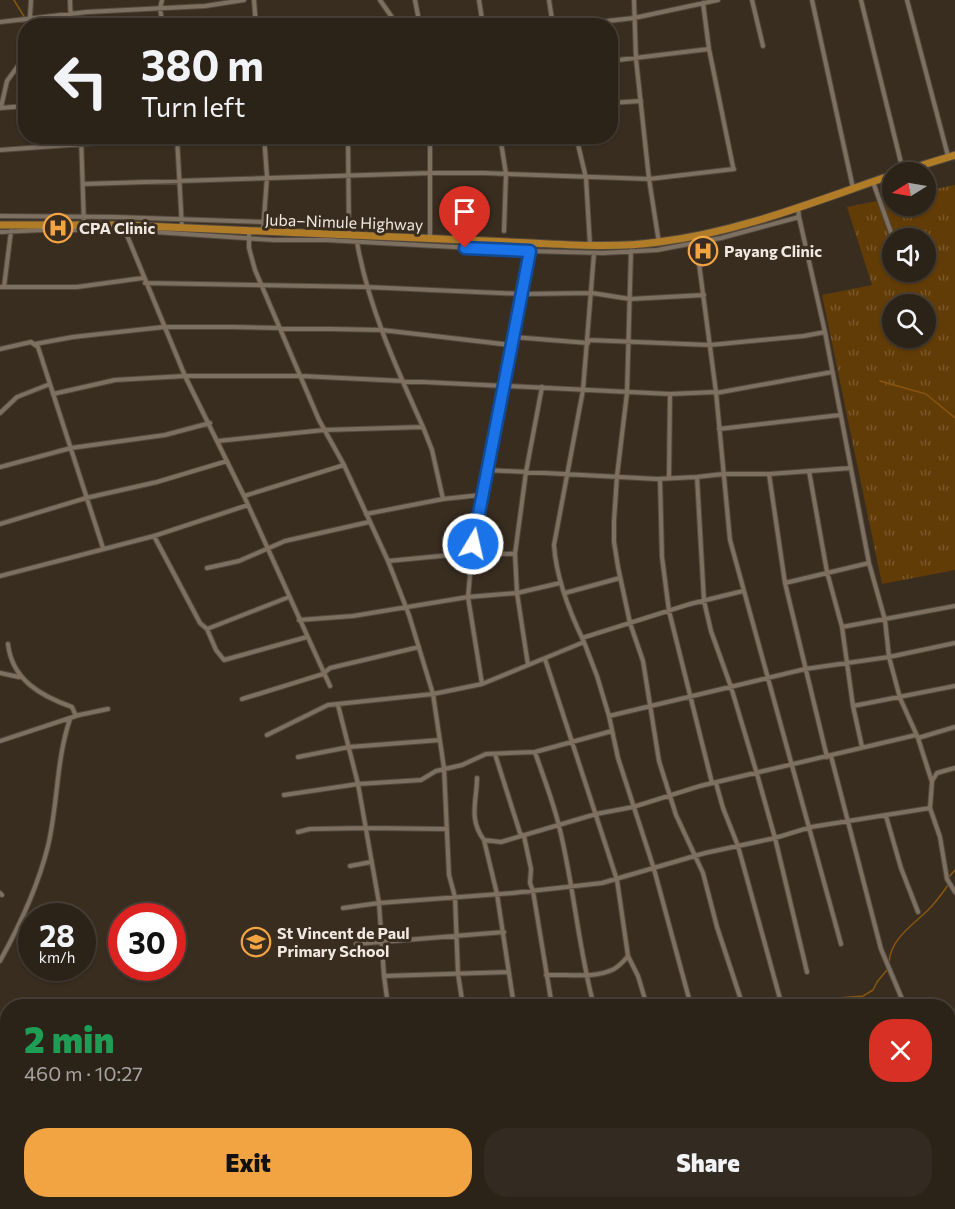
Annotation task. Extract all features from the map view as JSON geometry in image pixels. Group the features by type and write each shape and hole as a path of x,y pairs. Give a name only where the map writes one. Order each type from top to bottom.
{"main road":[{"path":"931,162 951,155"},
{"name":"Juba–Nimule Highway","path":"0,225 11,228 84,220 123,228 182,224 248,235 263,232 430,238 531,247 659,243 727,230 882,179"}],"street":[{"path":"29,18 31,0"},
{"path":"70,0 70,18"},
{"path":"162,0 162,18"},
{"path":"50,18 115,10 160,9 244,0"},
{"path":"254,0 255,18"},
{"path":"380,0 394,18"},
{"path":"415,0 418,18"},
{"path":"479,0 482,18"},
{"path":"549,0 552,18"},
{"path":"634,0 636,59 649,179 659,243"},
{"path":"618,20 717,0"},
{"path":"752,0 763,46"},
{"path":"812,0 853,188"},
{"path":"861,0 900,162"},
{"path":"907,0 951,155"},
{"path":"83,184 431,173 649,179 734,168 709,50 706,2"},
{"path":"0,22 18,21"},
{"path":"618,60 709,50"},
{"path":"18,67 7,81 1,108 18,107"},
{"path":"618,102 642,101"},
{"path":"0,150 94,144"},
{"path":"177,144 182,224"},
{"path":"263,232 267,177 265,144"},
{"path":"348,144 349,235"},
{"path":"430,144 430,238"},
{"path":"501,144 506,174 504,231"},
{"path":"578,144 586,178 590,246"},
{"path":"82,145 84,220"},
{"path":"873,182 889,228"},
{"path":"798,208 825,332 869,563 885,620 890,657 900,698 917,736 932,782 930,808 940,837 947,879 955,892"},
{"path":"0,216 182,224 264,222"},
{"path":"0,232 11,228 123,228 357,242 531,247 594,253 657,250 721,238 799,217"},
{"path":"11,228 2,287 77,286 143,278"},
{"path":"123,228 185,376 210,423 330,686"},
{"path":"248,235 253,263 279,328 324,430 344,465 388,561 406,607 433,694 444,768 449,875 455,897 458,974 462,999"},
{"path":"696,241 716,393 730,540 811,827 841,944"},
{"path":"357,242 366,287 432,450 443,500"},
{"path":"482,684 468,597 472,553 481,495 531,247"},
{"path":"631,251 627,393 616,476 614,542 630,623 643,661 658,761 669,795 703,873 717,927 741,999"},
{"path":"594,253 583,390 554,545 555,561 560,583 597,676 618,758 654,869 689,999"},
{"path":"146,283 366,287 522,294 592,293 630,299 704,295"},
{"path":"0,349 31,342 35,344 73,337 164,327 382,330 512,345"},
{"path":"513,337 588,342 629,341 710,345 825,332"},
{"path":"35,344 42,357 103,548"},
{"path":"53,394 115,380 185,376 301,376 627,393 716,393 832,372"},
{"path":"0,413 17,397 50,384"},
{"path":"528,665 517,592 515,554 526,472 542,387"},
{"path":"669,478 670,394"},
{"path":"719,429 840,415"},
{"path":"0,467 71,448 165,435 210,423"},
{"path":"218,441 324,430 423,427"},
{"path":"0,524 86,498 157,482 227,461"},
{"path":"244,496 344,465"},
{"path":"487,470 660,479 851,468"},
{"path":"809,471 827,572 842,627 853,706 862,748"},
{"path":"769,474 785,584 805,669 849,821 881,949 902,999"},
{"path":"697,477 704,601 711,631 732,687 775,838 807,972"},
{"path":"660,479 662,548 669,611 714,783 738,846 780,999"},
{"path":"366,514 481,495"},
{"path":"0,576 154,536 248,505"},
{"path":"207,568 239,561 285,541 369,522"},
{"path":"154,536 200,623 207,629 216,650 224,660 307,637"},
{"path":"388,561 472,553 515,554"},
{"path":"785,584 869,563"},
{"path":"565,592 620,578"},
{"path":"299,620 353,616 468,597 517,592 560,583"},
{"path":"267,735 328,705 433,694 482,684 545,659 583,640 630,623 743,591"},
{"path":"207,629 289,597"},
{"path":"842,627 955,606"},
{"path":"8,644 10,656 20,677"},
{"path":"609,716 805,669 890,657 955,644"},
{"path":"242,699 323,674 330,668 419,647"},
{"path":"545,659 617,880 628,956 638,976 644,999"},
{"path":"0,673 20,677 51,700 72,708 76,716"},
{"path":"853,706 955,686"},
{"path":"338,705 358,784 379,903 387,999"},
{"path":"0,741 76,716 108,709"},
{"path":"0,962 34,890 48,846 63,741 70,719"},
{"path":"484,840 501,842 714,783 955,727"},
{"path":"284,795 358,784 422,780 435,771 462,765 486,754 535,752 612,731"},
{"path":"298,756 349,747 441,740"},
{"path":"535,752 559,825 592,999"},
{"path":"495,754 520,833 524,836 551,999"},
{"path":"932,782 937,773 955,768"},
{"path":"477,778 474,811 477,826 484,840 497,894 513,999"},
{"path":"343,908 533,891 617,880 811,827 930,808"},
{"path":"886,816 901,868 918,912"},
{"path":"298,831 366,828 446,829"},
{"path":"350,866 371,862"},
{"path":"356,944 382,940 457,937 504,932"},
{"path":"546,975 586,975 611,970 628,956"},
{"path":"384,976 509,972"}],"green space":[{"path":"955,185 955,570 882,584 822,295 872,285 847,207 882,200 882,216 936,216 936,189"}],"waterway":[{"path":"14,0 25,18"},
{"path":"880,381 926,394 955,418"},
{"path":"948,878 955,870"},
{"path":"889,962 894,945 899,938 931,907 948,885"},
{"path":"826,999 863,996 873,990 887,970"}],"place":[{"name":"CPA Clinic","path":"58,228"},
{"name":"Payang Clinic","path":"703,251"},
{"name":"St Vincent de Paul Primary School","path":"256,942"}],"route":[{"path":"465,248 530,251 473,544"}]}
